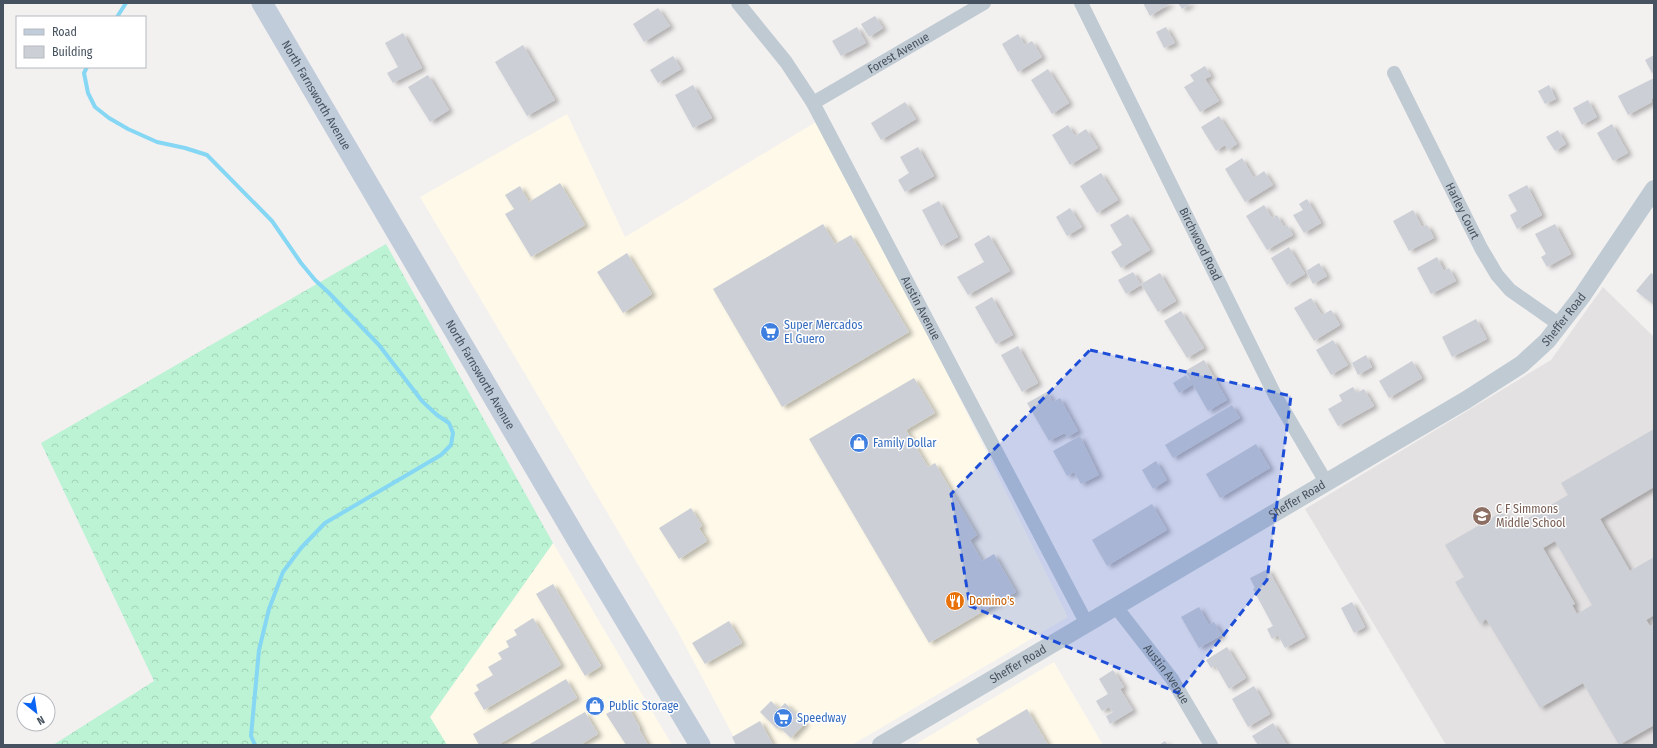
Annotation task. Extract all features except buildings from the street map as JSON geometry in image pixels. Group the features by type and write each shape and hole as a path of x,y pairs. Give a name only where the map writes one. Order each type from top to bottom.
{"main road":[{"name":"North Farnsworth Avenue","path":"262,3 579,543 700,745"}],"street":[{"name":"Austin Avenue","path":"738,3 786,62 813,103 1087,624"},
{"name":"Forest Avenue","path":"813,103 984,3"},
{"name":"Birchwood Road","path":"1081,3 1276,397 1326,482"},
{"name":"Harley Court","path":"1394,73 1481,248 1497,275 1510,290 1560,325"},
{"name":"Sheffer Road","path":"881,745 1501,378 1522,364 1537,351 1560,325 1623,237 1654,189"},
{"name":"Austin Avenue","path":"1116,606 1172,680 1211,745"}],"highlighted area":[{"path":"1090,350 1291,396 1267,580 1178,693 970,606 951,494"}],"shaded area":[{"path":"567,114 625,237 821,119 1068,617 852,745 738,745 678,632 420,197"},
{"name":"C F Simmons Middle School","path":"1603,287 1654,337 1654,745 1446,745 1305,509 1551,360"},
{"path":"553,543 672,745 447,745 430,717"},
{"path":"1054,662 1103,745 914,745"}],"green space":[{"path":"386,244 553,543 430,717 447,745 53,745 154,681 41,443"}],"waterway":[{"path":"118,16 126,3"},
{"path":"86,68 84,73 88,93 95,107 109,118 128,129 157,142 185,148 207,155 272,221 301,263 315,280 379,345 422,401 437,415 449,423 453,433 451,445 441,455 325,523 301,548 283,572 269,609 259,650 251,736 255,745"}],"place":[{"name":"Super Mercados El Guero","path":"770,332"},
{"name":"Family Dollar","path":"859,443"},
{"name":"C F Simmons Middle School","path":"1482,516"},
{"name":"Domino's","path":"955,601"},
{"name":"Public Storage","path":"595,706"},
{"name":"Speedway","path":"783,718"}]}
